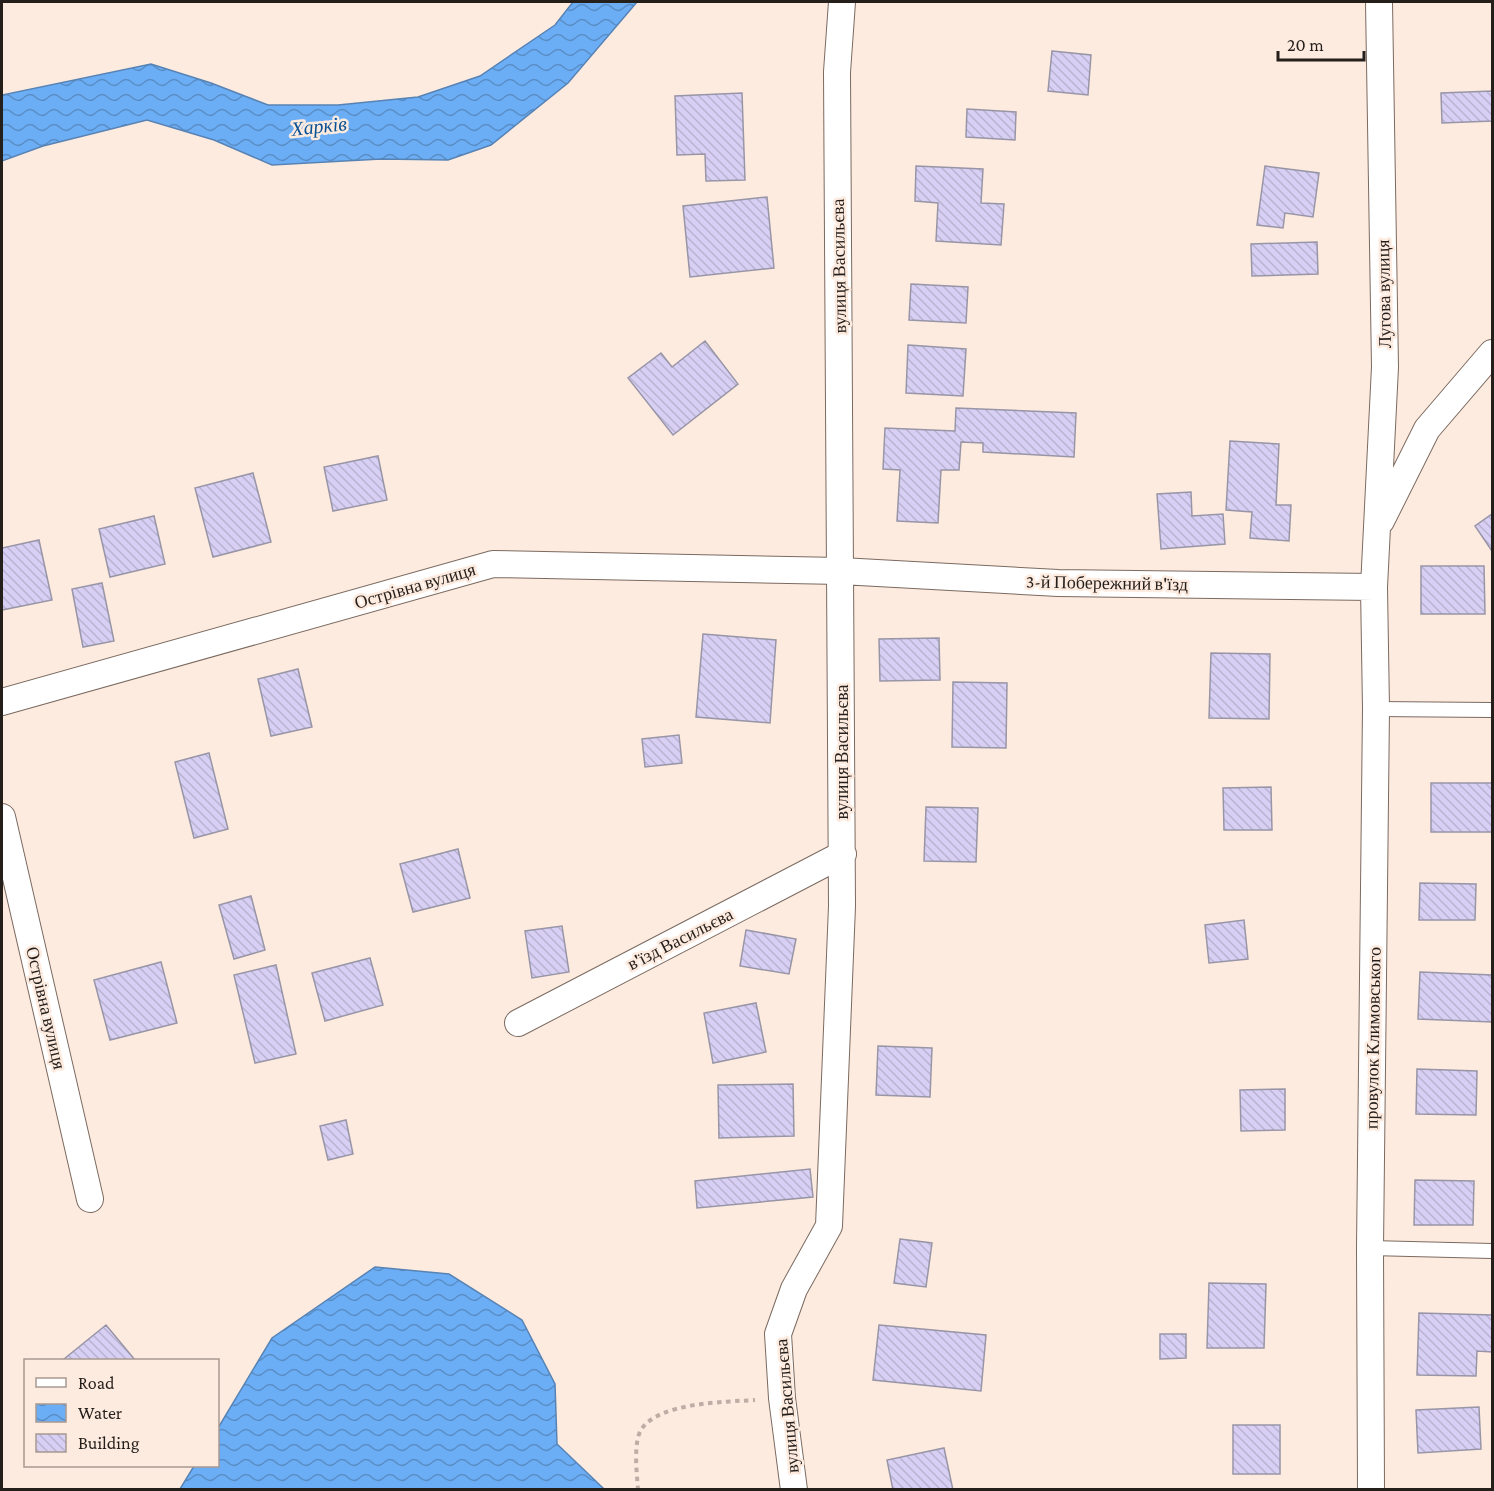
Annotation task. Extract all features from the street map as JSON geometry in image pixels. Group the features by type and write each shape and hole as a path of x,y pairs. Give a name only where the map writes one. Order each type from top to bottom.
{"street":[{"name":"вулиця Васильєва","path":"794,1490 782,1398 778,1334 794,1289 829,1226 843,854 837,72 842,2"},
{"name":"Лугова вулиця","path":"1374,587 1385,367 1379,2"},
{"path":"1377,529 1427,429 1492,353"},
{"name":"Острівна вулиця","path":"2,702 492,564 841,571"},
{"name":"3-й Побережний в'їзд","path":"841,571 1058,583 1374,587"},
{"name":"провулок Климовського","path":"1371,1490 1370,1248 1377,709 1374,587"},
{"name":"Острівна вулиця","path":"2,817 90,1199"},
{"name":"в'їзд Васильєва","path":"518,1023 843,854"}],"lane":[{"path":"1377,709 1492,710"},
{"path":"1370,1248 1492,1251"}],"path":[{"path":"638,1490 636,1452 640,1431 652,1418 692,1405 782,1398"}],"water":[{"name":"Харків","path":"573,2 637,2 568,83 491,145 448,160 381,159 272,165 214,140 147,120 43,146 2,161 2,95 151,64 211,83 268,105 338,105 418,97 480,76 555,25"},
{"path":"375,1267 449,1274 522,1320 555,1384 557,1444 603,1488 180,1489 193,1467 219,1467 219,1426 272,1338"}],"building":[{"path":"1052,51 1091,55 1088,95 1048,91"},
{"path":"1492,91 1492,121 1442,123 1441,93"},
{"path":"742,93 745,180 706,181 705,154 677,155 675,96"},
{"path":"967,109 1016,112 1015,140 966,137"},
{"path":"916,166 983,169 981,203 1004,204 1001,245 936,241 938,203 915,201"},
{"path":"1265,166 1319,173 1313,217 1285,213 1283,228 1257,225"},
{"path":"767,197 774,268 690,277 683,206"},
{"path":"1317,242 1318,274 1252,276 1251,244"},
{"path":"911,284 968,287 966,323 909,320"},
{"path":"705,341 738,384 673,435 628,378 661,353 672,367"},
{"path":"908,345 966,349 963,396 906,393"},
{"path":"956,408 1076,413 1074,457 983,452 983,443 961,442 959,470 941,470 938,523 897,521 900,470 883,469 885,428 955,431"},
{"path":"1230,441 1279,444 1276,505 1291,505 1289,541 1250,538 1252,512 1226,510"},
{"path":"378,456 387,500 333,511 324,467"},
{"path":"253,473 271,542 213,557 195,488"},
{"path":"1191,492 1192,516 1223,514 1225,544 1161,549 1157,494"},
{"path":"1492,514 1492,551 1475,526"},
{"path":"154,516 165,564 110,577 99,529"},
{"path":"39,540 52,600 2,610 2,548"},
{"path":"1421,566 1484,566 1485,614 1421,614"},
{"path":"102,583 114,641 83,647 72,589"},
{"path":"703,634 776,640 770,723 696,717"},
{"path":"939,638 940,680 880,681 879,639"},
{"path":"1211,653 1270,654 1269,719 1209,718"},
{"path":"298,669 312,727 271,736 258,679"},
{"path":"953,682 1007,683 1006,748 952,747"},
{"path":"679,735 682,763 645,767 642,739"},
{"path":"209,753 228,829 194,838 175,762"},
{"path":"1431,783 1492,783 1492,832 1431,832"},
{"path":"1271,787 1272,830 1224,830 1223,788"},
{"path":"926,807 978,808 976,862 924,861"},
{"path":"458,849 470,898 413,912 400,864"},
{"path":"1420,883 1476,884 1475,920 1419,920"},
{"path":"251,896 265,950 234,959 219,905"},
{"path":"1244,920 1248,959 1209,963 1205,925"},
{"path":"562,926 569,972 532,978 525,931"},
{"path":"746,930 796,939 789,974 740,966"},
{"path":"370,958 383,1005 325,1021 312,973"},
{"path":"161,962 177,1023 110,1040 94,980"},
{"path":"276,965 296,1054 255,1063 234,975"},
{"path":"1420,972 1492,975 1492,1022 1418,1019"},
{"path":"756,1003 766,1052 713,1063 704,1013"},
{"path":"878,1046 932,1048 930,1097 876,1095"},
{"path":"1417,1069 1477,1071 1476,1115 1416,1114"},
{"path":"793,1084 794,1136 719,1138 718,1085"},
{"path":"1285,1089 1285,1130 1241,1131 1240,1090"},
{"path":"346,1120 353,1154 328,1160 320,1126"},
{"path":"810,1169 813,1197 697,1208 695,1181"},
{"path":"1415,1180 1474,1181 1473,1225 1414,1225"},
{"path":"900,1239 932,1243 926,1287 894,1283"},
{"path":"1209,1283 1266,1284 1264,1348 1207,1348"},
{"path":"1419,1313 1492,1315 1492,1352 1477,1351 1476,1376 1417,1375"},
{"path":"106,1325 134,1359 64,1359"},
{"path":"879,1325 986,1335 981,1391 873,1380"},
{"path":"1160,1334 1186,1334 1186,1358 1160,1359"},
{"path":"1479,1407 1481,1449 1418,1453 1416,1410"},
{"path":"1233,1425 1280,1425 1280,1474 1233,1474"},
{"path":"944,1448 953,1490 893,1490 887,1460"}]}
